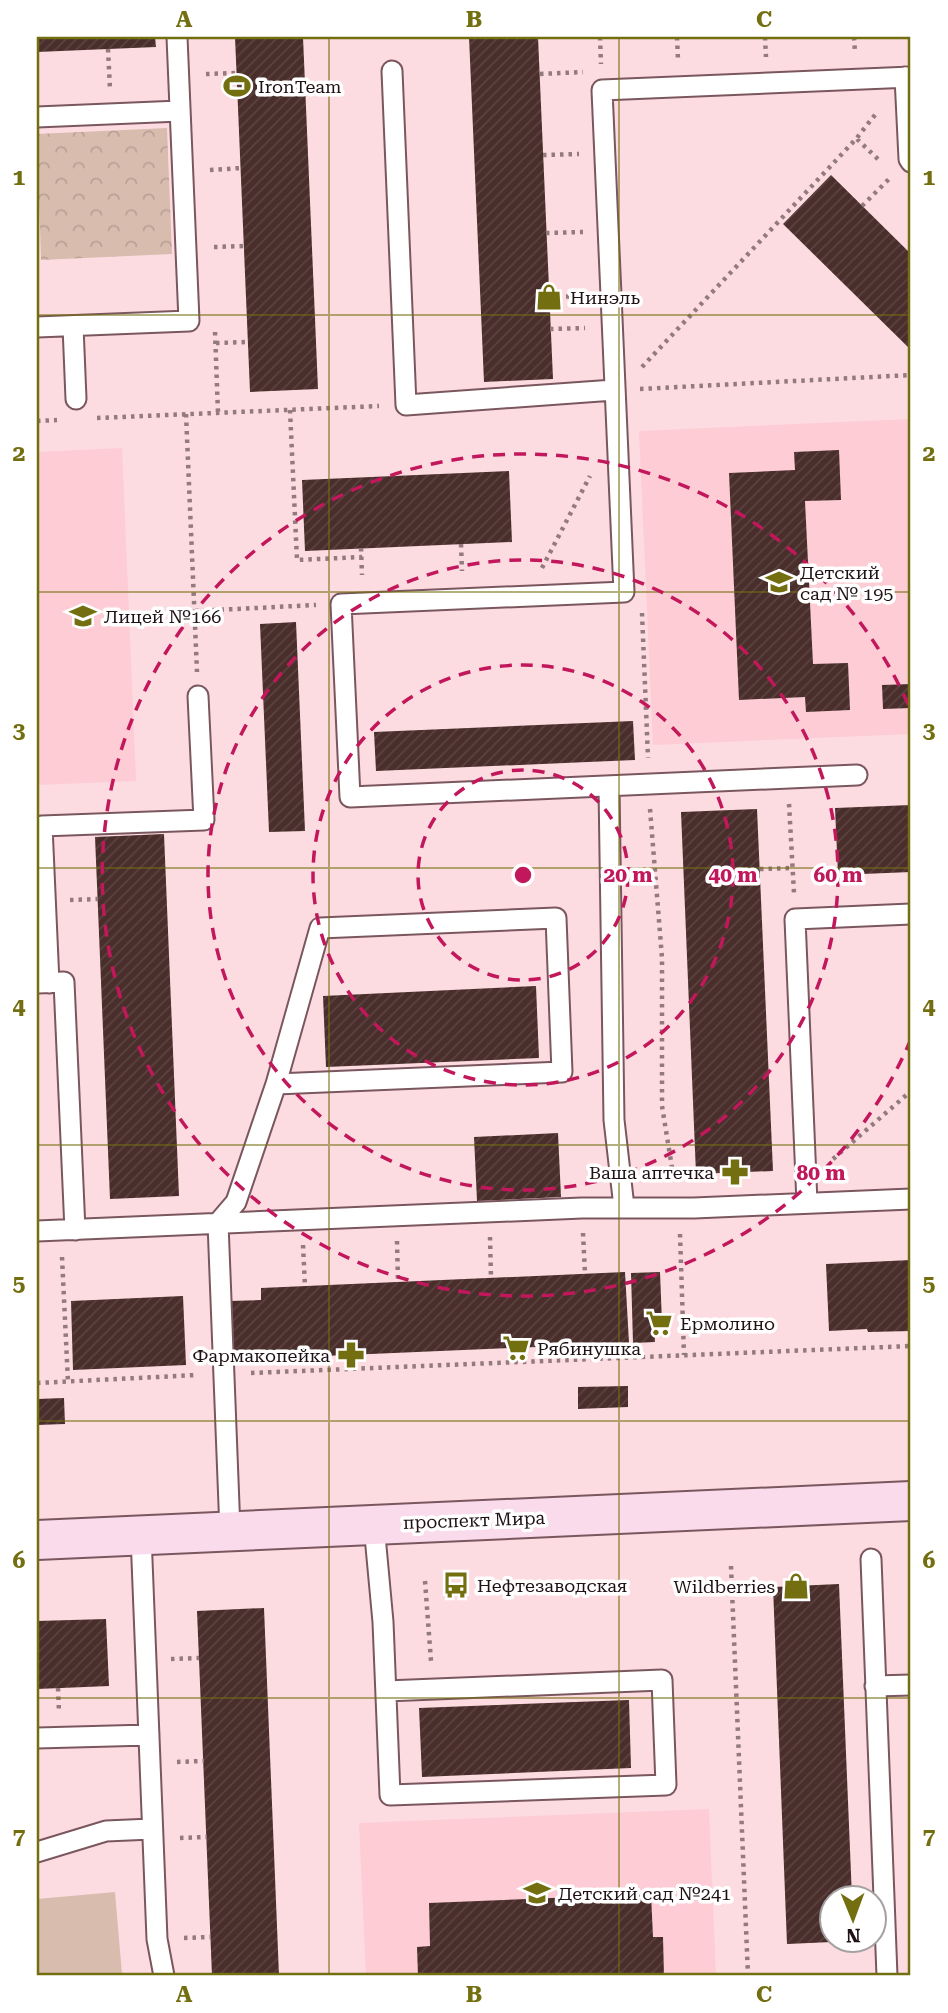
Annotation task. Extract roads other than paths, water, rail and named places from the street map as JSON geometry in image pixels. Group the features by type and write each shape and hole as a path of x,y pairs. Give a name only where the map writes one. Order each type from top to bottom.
{"main road":[{"name":"проспект Мира","path":"37,1540 911,1501"}],"lane":[{"path":"37,327 189,321 177,37"},
{"path":"392,71 406,405 614,390"},
{"path":"857,775 349,797 341,604 624,592 602,90 908,77 910,161"},
{"path":"37,117 180,111"},
{"path":"73,326 76,399"},
{"path":"68,1230 64,982 43,983 42,826 204,820 198,696"},
{"path":"609,787 614,1120 624,1207"},
{"path":"807,1203 795,919 911,914"},
{"path":"230,1531 218,1223 236,1202 276,1084 320,928 556,918 562,1072 276,1084"},
{"path":"37,1231 624,1207 679,1209 911,1199"},
{"path":"374,1525 386,1691 390,1795 666,1785 662,1680 386,1691"},
{"path":"141,1535 157,1939 164,1976"},
{"path":"871,1559 887,1976"},
{"path":"875,1686 911,1685"},
{"path":"37,1738 149,1735"},
{"path":"37,1852 106,1831 152,1829"}],"place":[{"name":"IronTeam","path":"237,86"},
{"name":"Нинэль","path":"549,297"},
{"name":"Детский сад № 195","path":"779,582"},
{"name":"Лицей №166","path":"83,616"},
{"name":"Ваша аптечка","path":"735,1172"},
{"name":"Ермолино","path":"659,1323"},
{"name":"Рябинушка","path":"516,1348"},
{"name":"Фармакопейка","path":"351,1355"},
{"name":"Нефтезаводская","path":"456,1585"},
{"name":"Wildberries","path":"796,1586"},
{"name":"Детский сад №241","path":"537,1893"}]}
